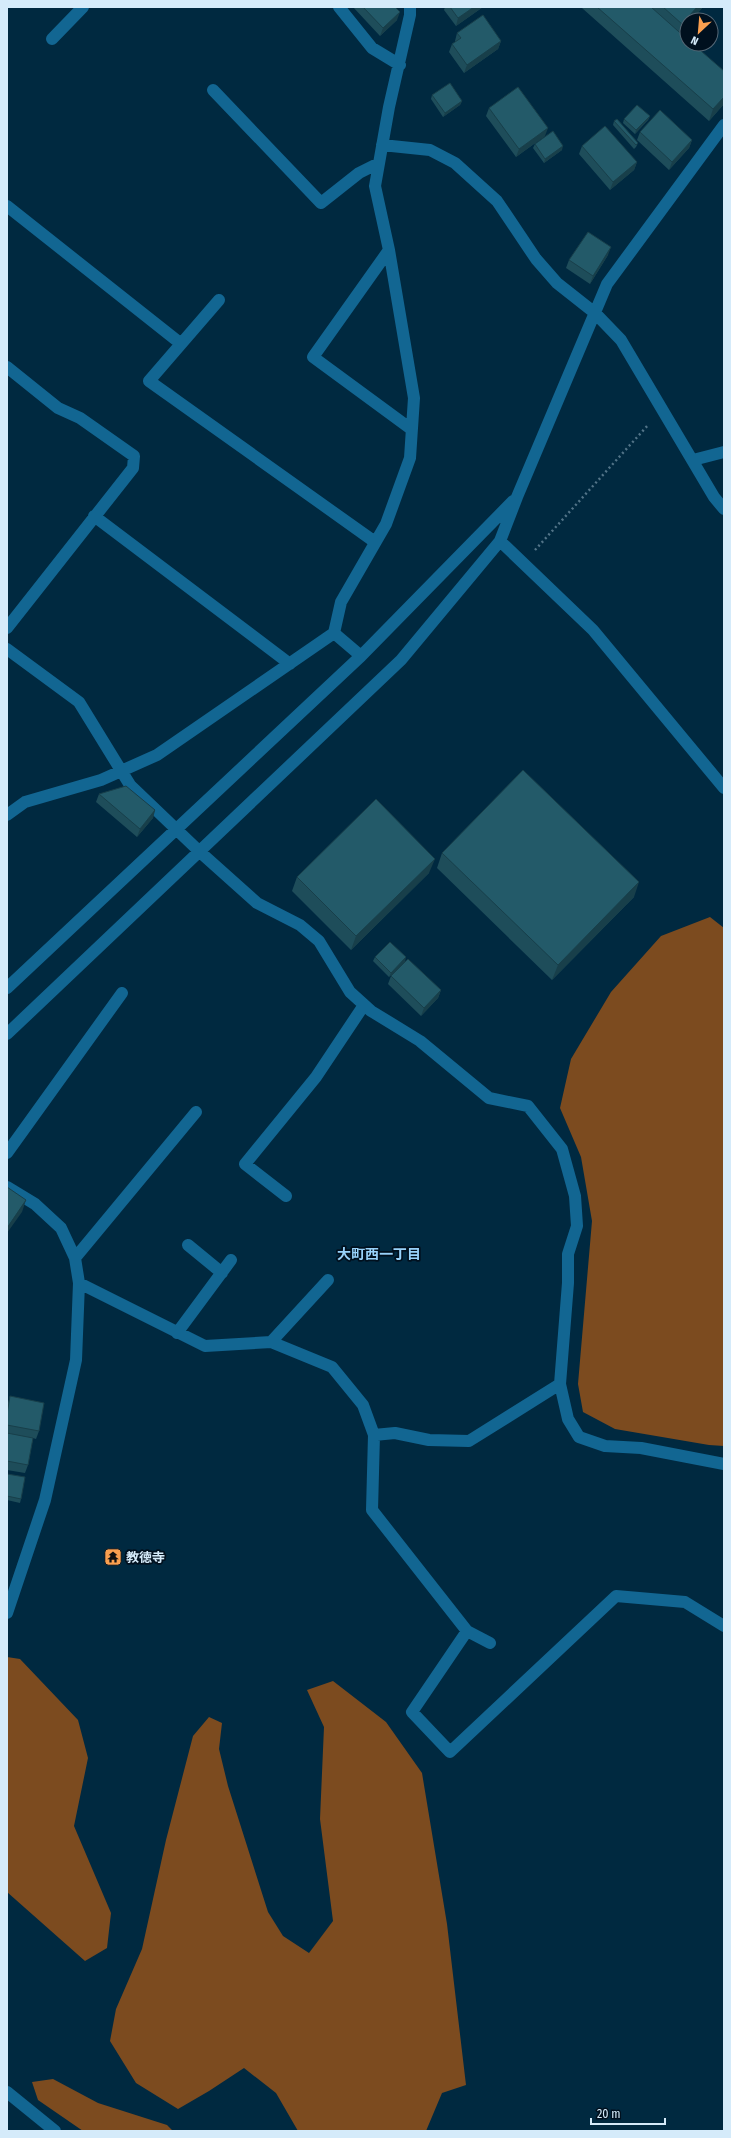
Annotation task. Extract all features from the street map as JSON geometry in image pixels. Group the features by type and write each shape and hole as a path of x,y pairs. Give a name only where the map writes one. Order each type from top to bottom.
{"street":[{"path":"52,39 83,7"},
{"path":"339,7 372,48 400,65"},
{"path":"7,816 25,802 101,780 157,755 334,633 341,602 386,524 410,458 414,398 388,250 375,186 389,107 400,65 410,15 410,7"},
{"path":"213,90 321,203 359,173 379,163"},
{"path":"7,1034 401,660 500,541 517,497 607,284 724,125"},
{"path":"382,145 430,150 455,163 497,201 536,259 557,283 595,312 621,340 714,497 724,509"},
{"path":"7,206 180,344"},
{"path":"388,250 313,357 412,429"},
{"path":"219,300 149,381 375,542"},
{"path":"7,367 58,408 80,418 134,456 133,468 7,628"},
{"path":"693,460 724,452"},
{"path":"7,988 361,656 517,497"},
{"path":"94,516 290,664"},
{"path":"500,541 593,630 724,788"},
{"path":"334,633 361,656"},
{"path":"7,649 78,702 130,785 200,852 258,903 300,925 319,941 350,992 371,1012 420,1041 489,1098 528,1106 562,1149 575,1196 577,1226 568,1254 568,1284 560,1384 568,1419 579,1437 605,1446 640,1448 724,1464"},
{"path":"7,1152 122,993"},
{"path":"286,1196 245,1164 316,1077 364,1004"},
{"path":"76,1258 196,1112"},
{"path":"7,1187 35,1204 61,1228 76,1258 79,1283 76,1360 45,1500 7,1613"},
{"path":"188,1245 222,1273"},
{"path":"177,1333 231,1260"},
{"path":"271,1342 328,1280"},
{"path":"79,1283 205,1346 271,1342 332,1367 363,1405 374,1435 372,1510 467,1631 490,1643"},
{"path":"374,1435 395,1433 428,1440 469,1441 560,1384"},
{"path":"467,1631 412,1712 450,1752 616,1596 685,1602 724,1626"},
{"path":"7,2092 55,2131"}],"path":[{"path":"523,563 650,423"}],"shaded area":[{"path":"710,917 724,928 724,1446 709,1445 615,1429 583,1412 578,1384 592,1221 581,1157 560,1108 571,1059 611,992 661,936"},
{"path":"7,1657 20,1659 78,1720 88,1758 74,1826 111,1913 107,1948 85,1961 7,1892"},
{"path":"333,1681 386,1722 422,1773 447,1924 466,2085 442,2093 426,2131 298,2131 276,2093 244,2068 178,2109 136,2083 110,2041 116,2009 142,1949 166,1840 193,1736 209,1717 222,1723 219,1749 228,1786 268,1912 283,1936 309,1953 333,1921 320,1819 324,1727 307,1690"},
{"path":"53,2079 98,2103 167,2125 173,2131 83,2131 38,2100 32,2082"}],"building":[{"path":"363,7 395,7 400,12 383,28"},
{"path":"450,7 474,7 458,18"},
{"path":"597,7 651,7 679,32 679,52 702,52 724,71 724,97 713,109"},
{"path":"663,7 697,7 693,12 679,12 679,21"},
{"path":"483,15 501,41 467,65 452,44 461,38 457,33"},
{"path":"450,83 462,101 445,113 432,95"},
{"path":"518,87 548,128 519,149 489,108"},
{"path":"637,105 650,116 636,130 624,119"},
{"path":"660,110 692,140 672,162 640,132"},
{"path":"617,119 638,143 636,145 614,121"},
{"path":"605,126 637,162 613,182 582,146"},
{"path":"553,131 563,146 545,159 535,144"},
{"path":"588,232 611,247 593,276 569,260"},
{"path":"523,770 639,882 558,965 442,853"},
{"path":"126,786 155,810 140,829 99,794"},
{"path":"376,799 435,859 356,936 297,877"},
{"path":"390,942 406,957 391,973 375,957"},
{"path":"408,959 441,990 424,1008 391,976"},
{"path":"7,1187 26,1200 7,1228"},
{"path":"10,1396 44,1403 39,1431 7,1425"},
{"path":"7,1433 33,1438 28,1465 7,1461"},
{"path":"7,1474 25,1477 21,1499 7,1496"}],"place":[{"name":"教徳寺","path":"113,1557"}],"district":[{"name":"大町西一丁目","path":"379,1254"}]}
